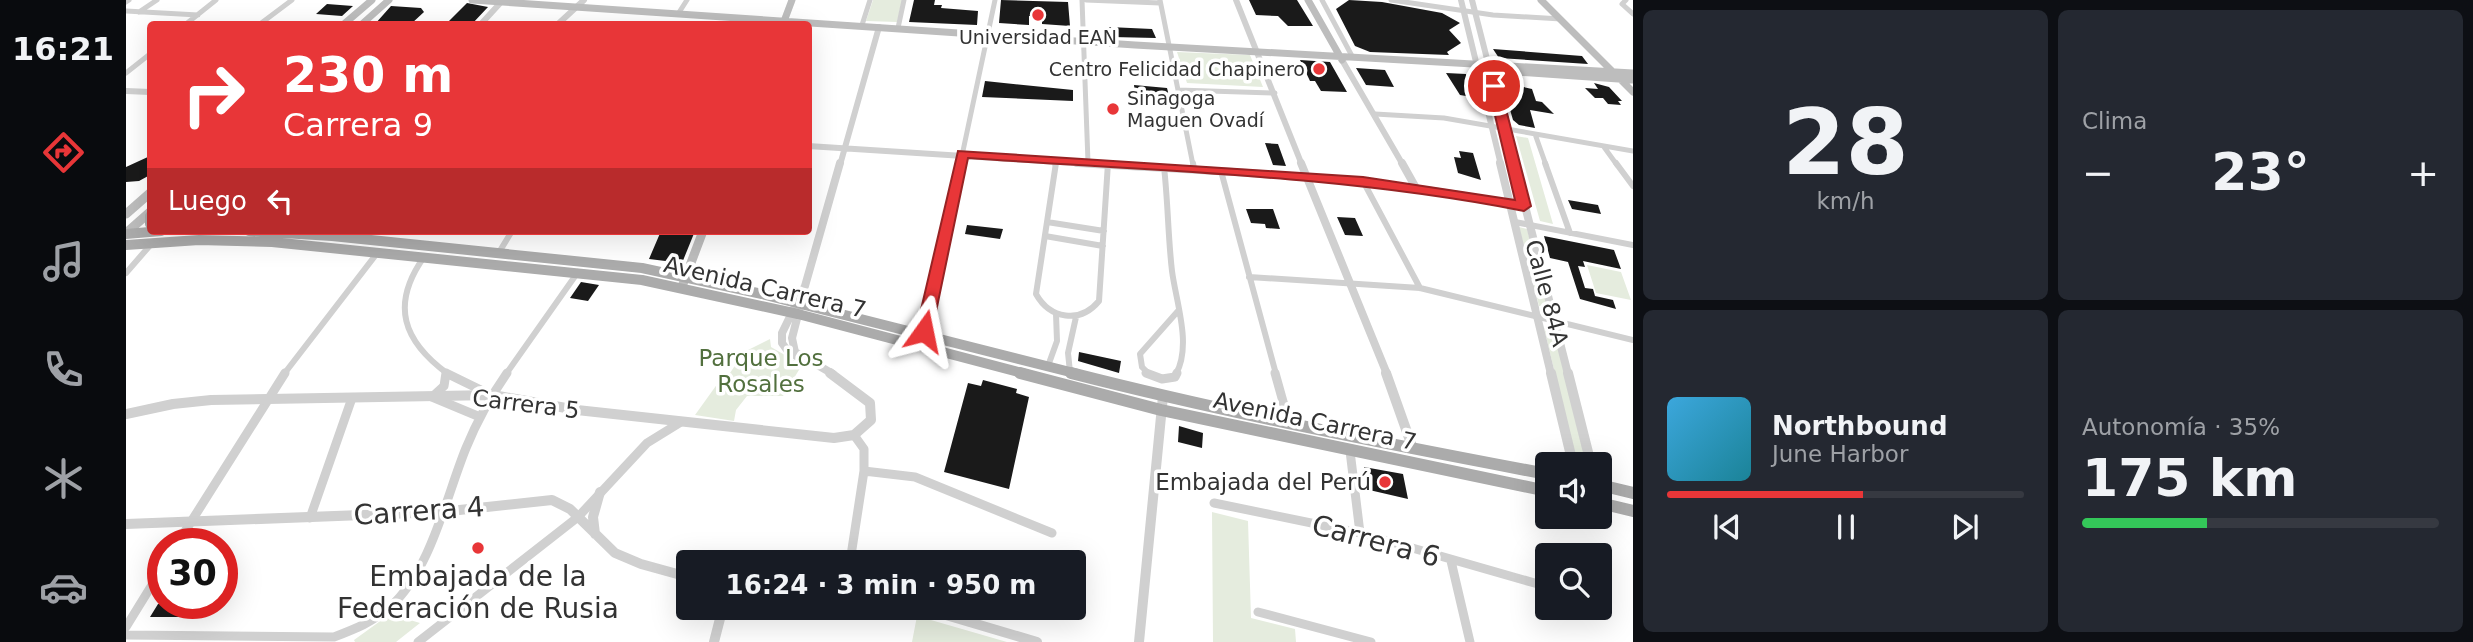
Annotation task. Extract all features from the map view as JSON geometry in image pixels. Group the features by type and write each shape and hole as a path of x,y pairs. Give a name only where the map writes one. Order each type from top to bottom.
{"main road":[{"path":"348,21 372,0"},
{"path":"365,21 389,0"},
{"path":"472,0 760,21"},
{"path":"785,21 792,0"},
{"path":"1308,0 1341,58"},
{"path":"1541,0 1633,92"},
{"path":"812,24 1341,58 1633,73"},
{"path":"1341,58 1353,56 1477,66"},
{"path":"1489,66 1633,80"},
{"path":"126,214 147,196"},
{"path":"126,233 147,216"},
{"path":"126,233 147,232"},
{"name":"Avenida Carrera 7","path":"319,235 619,265 683,283 1048,366 1163,396 1535,472"},
{"path":"683,283 702,235"},
{"name":"Avenida Carrera 7","path":"129,245 242,240 683,283"},
{"name":"Avenida Carrera 7","path":"795,309 1161,410 1535,489"},
{"path":"1350,451 1383,451 1405,455 1413,449"},
{"path":"1612,488 1633,493"},
{"path":"1612,506 1633,511"}],"street":[{"path":"139,12 157,0"},
{"path":"190,21 216,0"},
{"path":"264,21 292,0"},
{"path":"561,21 584,0"},
{"path":"678,14 687,0"},
{"path":"862,25 870,0"},
{"path":"898,28 904,0"},
{"path":"923,337 995,0"},
{"path":"1088,162 1084,0 1160,2 1194,169"},
{"path":"1236,0 1400,408 1413,449"},
{"path":"1322,0 1353,56"},
{"path":"1391,0 1475,12 1561,19"},
{"name":"Calle 84A","path":"1461,0 1570,452"},
{"name":"Calle 84A","path":"1472,0 1588,452"},
{"path":"1626,0 1622,4 1633,13"},
{"path":"484,21 502,1"},
{"path":"128,13 198,15"},
{"path":"852,550 864,471 864,449 854,435 868,425 872,414 867,398 804,358 793,348 795,309 879,27"},
{"path":"126,74 147,56"},
{"path":"1341,58 1416,188"},
{"path":"1178,89 1274,92"},
{"path":"126,90 147,92"},
{"path":"1375,114 1421,115 1491,125 1633,151"},
{"path":"1535,134 1570,233"},
{"path":"812,146 1363,181 1524,206"},
{"path":"1604,147 1633,186"},
{"path":"1055,160 1036,294 1041,306 1056,314 1076,317 1094,309 1099,301 1108,163"},
{"path":"1164,167 1182,347 1179,373 1169,379 1150,376 1140,362 1140,354 1178,311"},
{"path":"1221,171 1289,423"},
{"path":"1363,181 1420,288"},
{"path":"1047,222 1104,231"},
{"path":"1515,222 1633,245"},
{"path":"498,254 510,235"},
{"path":"1045,236 1103,246"},
{"path":"126,273 153,242"},
{"path":"187,528 267,400 378,252"},
{"path":"424,257 406,285 405,319 414,342 446,373 493,396"},
{"path":"126,635 336,640 373,621 404,592 425,557 456,469 480,417 578,272"},
{"path":"1249,277 1420,288 1633,340"},
{"path":"1048,366 1054,355 1058,330 1056,314"},
{"path":"1070,372 1068,353 1076,317"},
{"path":"446,373 444,386 432,397 480,417"},
{"name":"Carrera 5","path":"126,414 173,404 493,396 577,410 682,422 834,438 854,435"},
{"path":"1139,642 1163,396"},
{"path":"310,519 352,398"},
{"path":"418,642 578,517 647,443 682,422"},
{"path":"1350,451 1360,533"},
{"path":"864,471 915,477 1052,533"},
{"path":"596,537 593,517 600,492"},
{"name":"Carrera 4","path":"126,524 441,512 552,500 565,504 596,537 623,557 676,573"},
{"name":"Carrera 6","path":"1214,503 1360,533 1535,583"},
{"path":"1451,561 1470,642"},
{"path":"126,627 147,593"},
{"path":"1258,612 1371,642"},
{"path":"714,642 720,620"},
{"path":"963,620 1037,642"}],"green space":[{"path":"873,0 902,0 897,22 866,21"},
{"path":"1177,52 1250,55 1263,87 1187,83"},
{"path":"1516,136 1528,138 1553,224 1540,221"},
{"path":"1519,227 1527,229 1548,308 1539,306"},
{"path":"1587,265 1621,272 1631,300 1596,293"},
{"path":"1544,328 1554,330 1584,452 1574,452"},
{"name":"Parque Los Rosales","path":"770,339 771,347 802,365 783,396 747,396 736,410 734,421 695,415 718,383 726,379 744,352"},
{"path":"1212,512 1248,521 1251,618 1295,629 1296,642 1213,642"},
{"path":"390,614 420,623 396,642 355,642 354,640"},
{"path":"916,620 931,620 1007,642 912,642"}],"building":[{"path":"914,0 935,0 934,5 942,5 941,8 978,11 977,25 909,22"},
{"name":"Universidad EAN","path":"1001,0 1068,2 1070,26 1042,24 1042,17 1029,16 1029,25 999,23"},
{"path":"1249,0 1297,0 1313,26 1288,26 1278,16 1256,15"},
{"path":"1349,0 1382,2 1442,13 1460,23 1449,30 1461,43 1447,52 1449,55 1370,52 1355,46 1336,9"},
{"path":"467,3 488,7 475,21 449,21"},
{"path":"327,4 353,6 342,16 316,14"},
{"path":"391,6 421,8 424,12 414,21 378,21"},
{"path":"1109,27 1152,29 1156,38 1112,37"},
{"path":"1493,49 1582,56 1588,64 1499,58"},
{"name":"Centro Felicidad Chapinero","path":"1300,60 1330,62 1347,92 1321,91 1315,81 1310,81"},
{"path":"1356,68 1385,70 1394,87 1366,85"},
{"path":"1446,73 1466,74 1472,97 1460,95"},
{"path":"985,81 1073,90 1073,101 982,97"},
{"path":"1502,82 1532,89 1536,101 1542,102 1554,114 1530,110 1535,128 1519,125 1513,120"},
{"path":"1594,83 1609,87 1622,101 1618,101 1621,105 1608,104 1603,98 1595,98 1585,88 1598,89"},
{"path":"1134,85 1167,88 1169,96 1135,93"},
{"path":"1265,143 1278,144 1286,166 1273,165"},
{"path":"1459,151 1473,153 1481,180 1458,173 1454,157 1461,158"},
{"path":"147,157 147,177 139,181 126,182 126,167"},
{"path":"1568,200 1598,205 1601,214 1572,209"},
{"path":"1246,209 1273,209 1280,229 1251,223"},
{"path":"1337,217 1355,218 1363,236 1345,235"},
{"path":"967,225 1003,229 1000,239 965,234"},
{"path":"659,235 693,235 682,263 649,259"},
{"path":"1544,236 1614,250 1621,269 1583,261 1585,267 1578,266 1585,288 1593,289 1595,296 1613,300 1616,309 1580,299 1568,262 1550,258"},
{"path":"581,282 599,285 588,301 570,298"},
{"path":"1079,352 1121,361 1119,373 1078,361"},
{"path":"983,380 1017,389 1016,393 1029,397 1009,489 944,472 968,383 981,386"},
{"path":"1179,426 1203,433 1202,448 1178,442"},
{"name":"Embajada del Perú","path":"1364,467 1403,474 1408,499 1365,489"}],"place":[{"name":"Universidad EAN","path":"1038,15"},
{"name":"Centro Felicidad Chapinero","path":"1319,69"},
{"name":"Sinagoga Maguen Ovadí","path":"1113,109"},
{"name":"Embajada del Perú","path":"1385,482"},
{"name":"Embajada de la Federación de Rusia","path":"478,548"}],"route":[{"path":"924,331 962,154 1363,181 1524,206 1494,86"}]}
